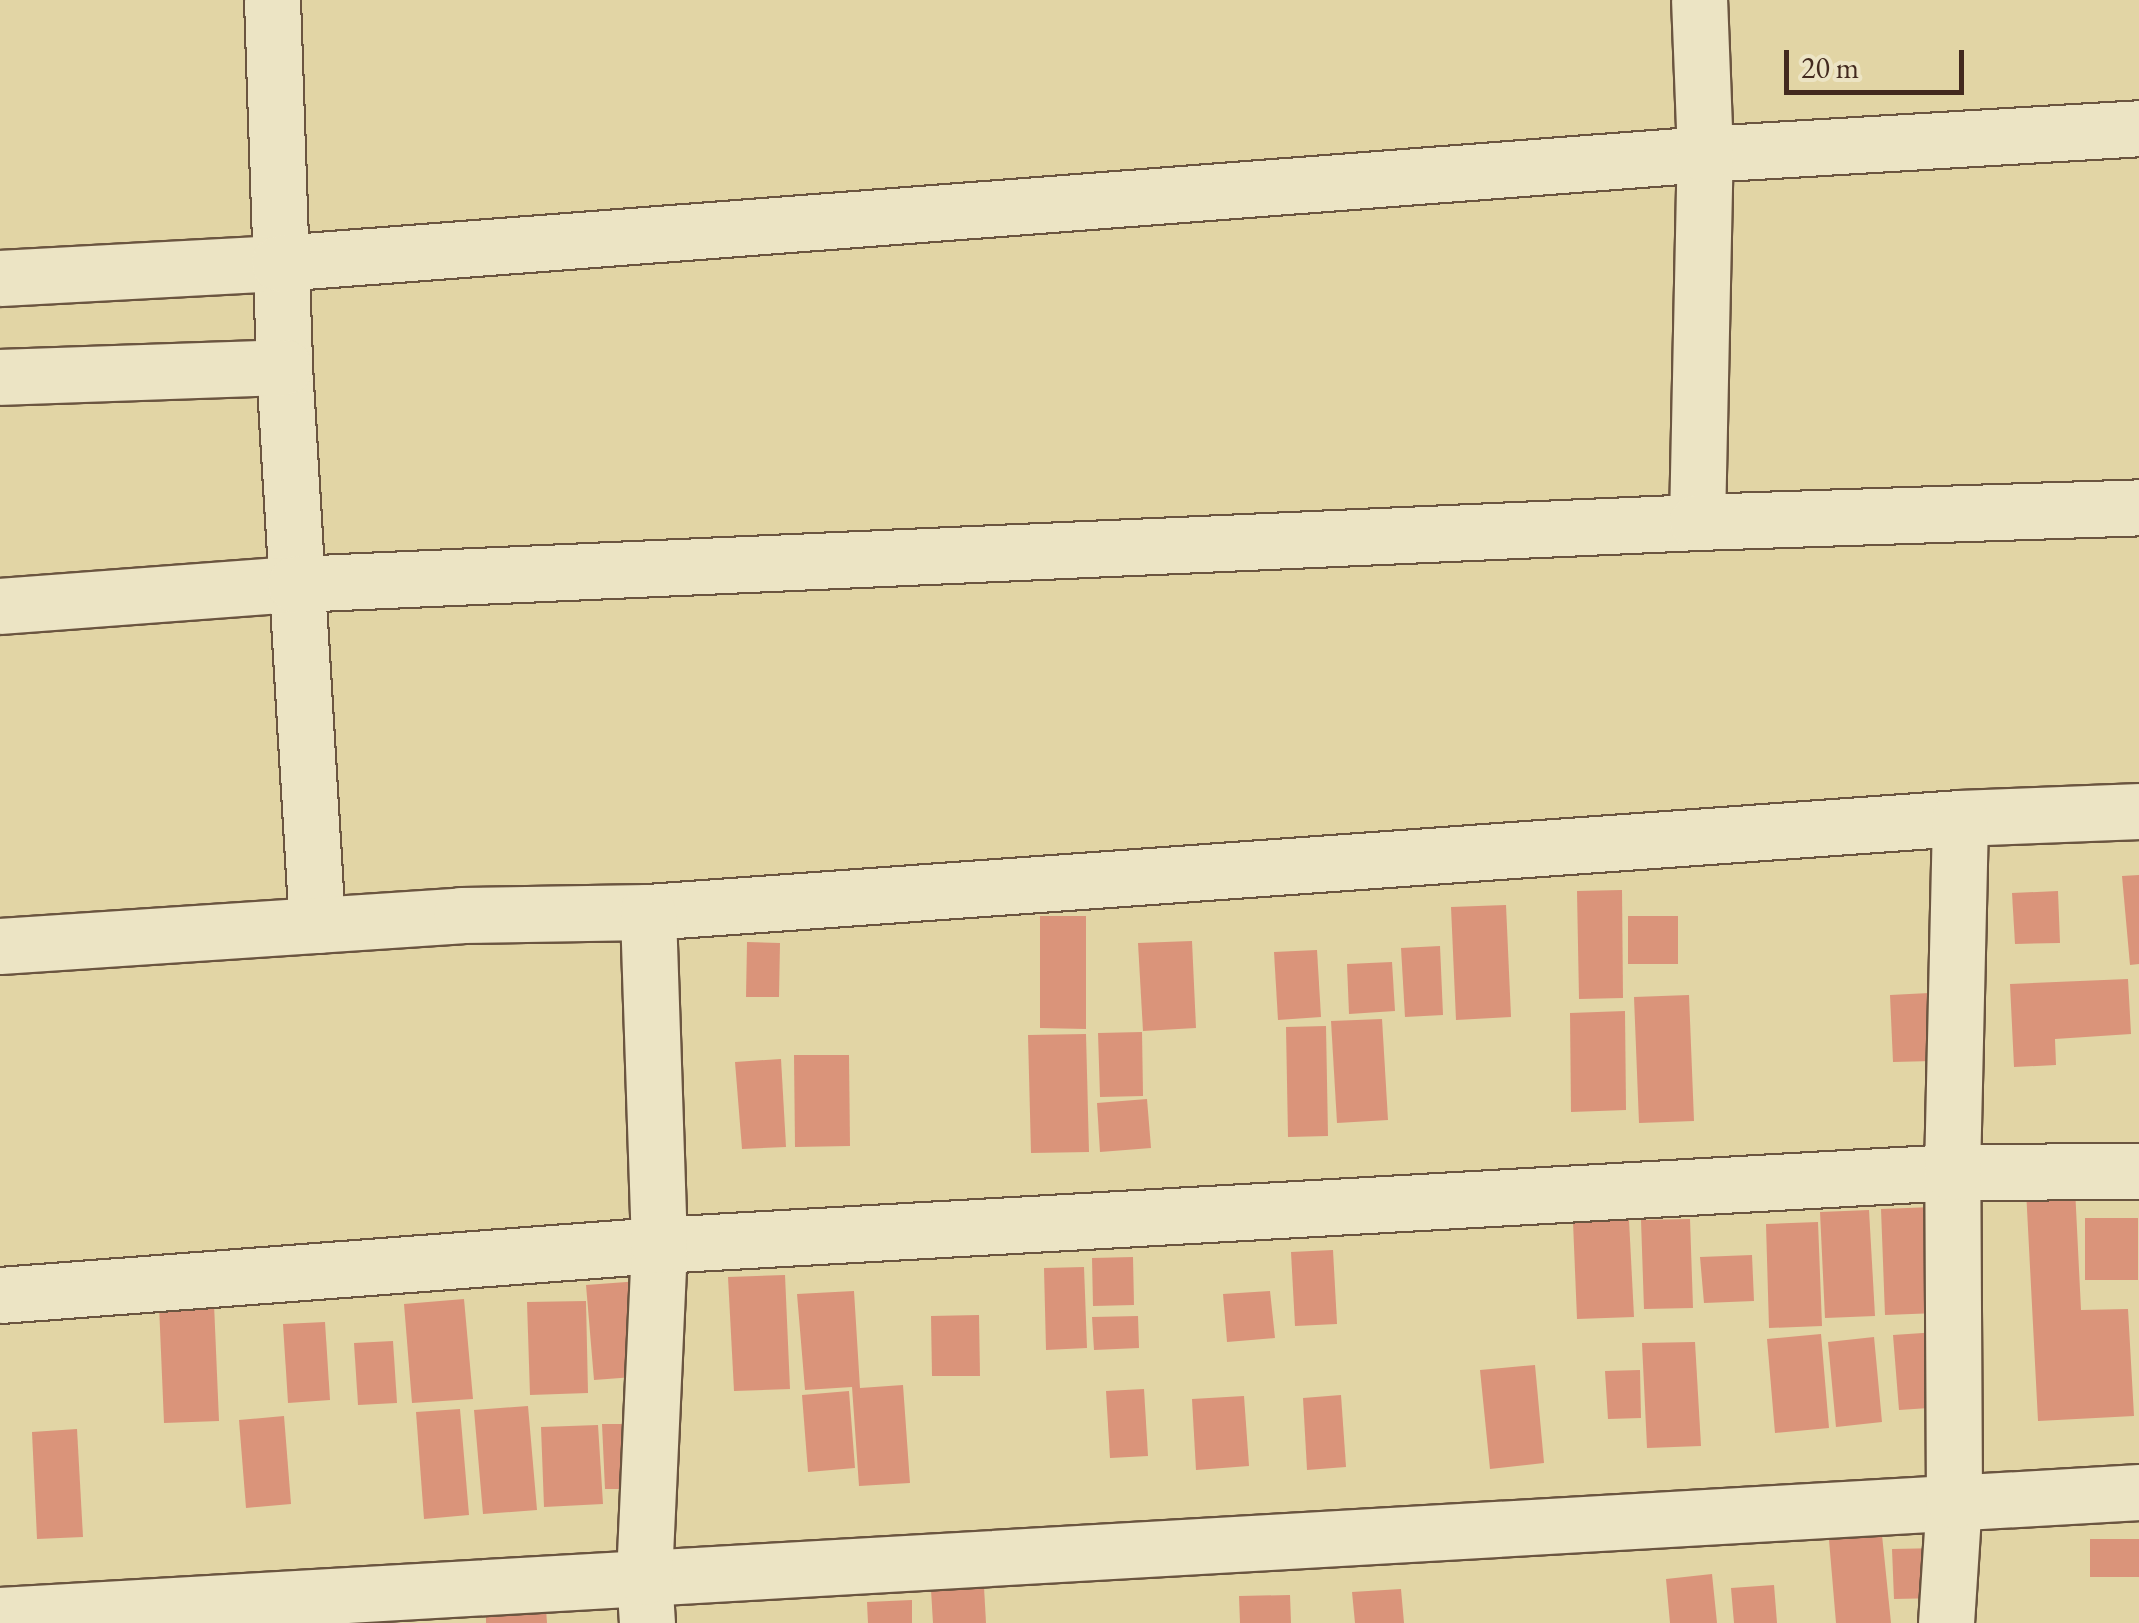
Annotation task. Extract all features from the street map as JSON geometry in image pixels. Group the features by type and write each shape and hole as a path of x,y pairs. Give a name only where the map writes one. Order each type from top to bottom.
{"street":[{"path":"272,0 279,263 316,924"},
{"path":"1696,522 1704,154 1698,0"},
{"path":"0,278 279,263 1704,154 2139,128"},
{"path":"0,376 284,367"},
{"path":"0,606 295,584 1696,522 2139,508"},
{"path":"0,946 461,916 648,912 1960,818 2139,811"},
{"path":"1946,1623 1954,1500 1952,1172 1960,818"},
{"path":"646,1600 659,1245 648,912"},
{"path":"0,1295 659,1245 1952,1172 2139,1171"},
{"path":"0,1615 646,1600 1954,1500 2139,1492"}],"building":[{"path":"2139,875 2139,964 2130,965 2122,876"},
{"path":"1622,890 1623,998 1579,999 1577,891"},
{"path":"2058,891 2060,943 2015,944 2012,893"},
{"path":"1506,905 1511,1017 1456,1020 1451,907"},
{"path":"1040,916 1086,916 1086,1029 1040,1028"},
{"path":"1628,916 1678,916 1678,964 1628,964"},
{"path":"1192,941 1196,1028 1143,1031 1138,943"},
{"path":"747,942 780,943 779,997 746,997"},
{"path":"1440,946 1443,1015 1405,1017 1401,948"},
{"path":"1317,950 1321,1017 1278,1020 1274,952"},
{"path":"1392,962 1395,1011 1349,1014 1347,964"},
{"path":"2128,979 2131,1034 2055,1039 2056,1065 2014,1067 2010,984"},
{"path":"1929,993 1933,1061 1893,1062 1890,995"},
{"path":"1689,995 1694,1121 1639,1123 1634,997"},
{"path":"1625,1011 1626,1110 1571,1112 1570,1013"},
{"path":"1382,1019 1388,1120 1337,1123 1331,1021"},
{"path":"1326,1026 1328,1136 1288,1137 1286,1027"},
{"path":"1142,1032 1143,1096 1100,1097 1098,1033"},
{"path":"1086,1034 1089,1152 1031,1153 1028,1035"},
{"path":"794,1055 849,1055 850,1146 795,1147"},
{"path":"781,1059 786,1147 742,1149 735,1062"},
{"path":"1147,1099 1151,1148 1100,1152 1097,1103"},
{"path":"2075,1188 2081,1310 2128,1309 2134,1416 2038,1421 2026,1190"},
{"path":"1933,1207 1938,1313 1885,1315 1881,1209"},
{"path":"1869,1210 1875,1316 1825,1318 1820,1212"},
{"path":"2085,1218 2138,1218 2138,1280 2085,1280"},
{"path":"1690,1219 1693,1308 1644,1309 1641,1220"},
{"path":"1629,1220 1634,1317 1577,1319 1573,1222"},
{"path":"1818,1222 1822,1326 1769,1328 1766,1224"},
{"path":"1333,1250 1337,1324 1295,1326 1291,1252"},
{"path":"1752,1255 1754,1301 1704,1303 1700,1257"},
{"path":"1133,1257 1134,1305 1093,1306 1092,1258"},
{"path":"1084,1267 1087,1348 1046,1350 1044,1268"},
{"path":"785,1275 790,1389 734,1391 728,1277"},
{"path":"640,1281 647,1376 594,1380 586,1285"},
{"path":"854,1291 860,1388 903,1385 910,1483 859,1486 852,1387 805,1390 797,1294"},
{"path":"1270,1291 1275,1338 1227,1342 1223,1294"},
{"path":"464,1299 473,1399 412,1403 404,1304"},
{"path":"586,1301 588,1393 530,1395 527,1302"},
{"path":"214,1304 219,1421 164,1423 159,1305"},
{"path":"979,1315 980,1376 932,1376 931,1316"},
{"path":"1138,1316 1139,1348 1094,1350 1092,1317"},
{"path":"325,1322 330,1400 288,1403 283,1324"},
{"path":"1938,1332 1944,1407 1899,1410 1893,1335"},
{"path":"1821,1334 1829,1428 1775,1433 1767,1339"},
{"path":"1874,1337 1882,1422 1836,1427 1828,1342"},
{"path":"393,1341 397,1403 358,1405 354,1343"},
{"path":"1695,1342 1701,1446 1647,1448 1642,1343"},
{"path":"1535,1365 1544,1463 1490,1469 1480,1370"},
{"path":"1640,1370 1641,1418 1608,1419 1605,1371"},
{"path":"1144,1389 1148,1456 1110,1458 1106,1391"},
{"path":"849,1391 855,1468 808,1472 802,1395"},
{"path":"1341,1395 1346,1467 1307,1470 1303,1398"},
{"path":"1244,1396 1249,1466 1196,1470 1192,1399"},
{"path":"528,1406 537,1510 483,1514 474,1410"},
{"path":"460,1409 469,1515 424,1519 416,1412"},
{"path":"284,1416 291,1504 246,1508 239,1420"},
{"path":"602,1424 645,1424 646,1489 605,1489"},
{"path":"598,1425 603,1504 544,1507 541,1427"},
{"path":"77,1429 83,1537 37,1539 32,1432"},
{"path":"1882,1535 1891,1623 1836,1623 1829,1540"},
{"path":"2090,1539 2139,1539 2139,1577 2090,1577"},
{"path":"1940,1548 1941,1598 1894,1599 1892,1549"},
{"path":"1712,1574 1717,1623 1670,1623 1666,1579"},
{"path":"1774,1585 1777,1623 1734,1623 1731,1588"},
{"path":"984,1587 986,1623 933,1623 931,1590"},
{"path":"1401,1589 1404,1623 1355,1623 1352,1592"},
{"path":"1290,1595 1291,1623 1240,1623 1239,1596"},
{"path":"912,1600 912,1623 868,1623 867,1602"},
{"path":"546,1609 547,1623 486,1623 486,1611"}]}
